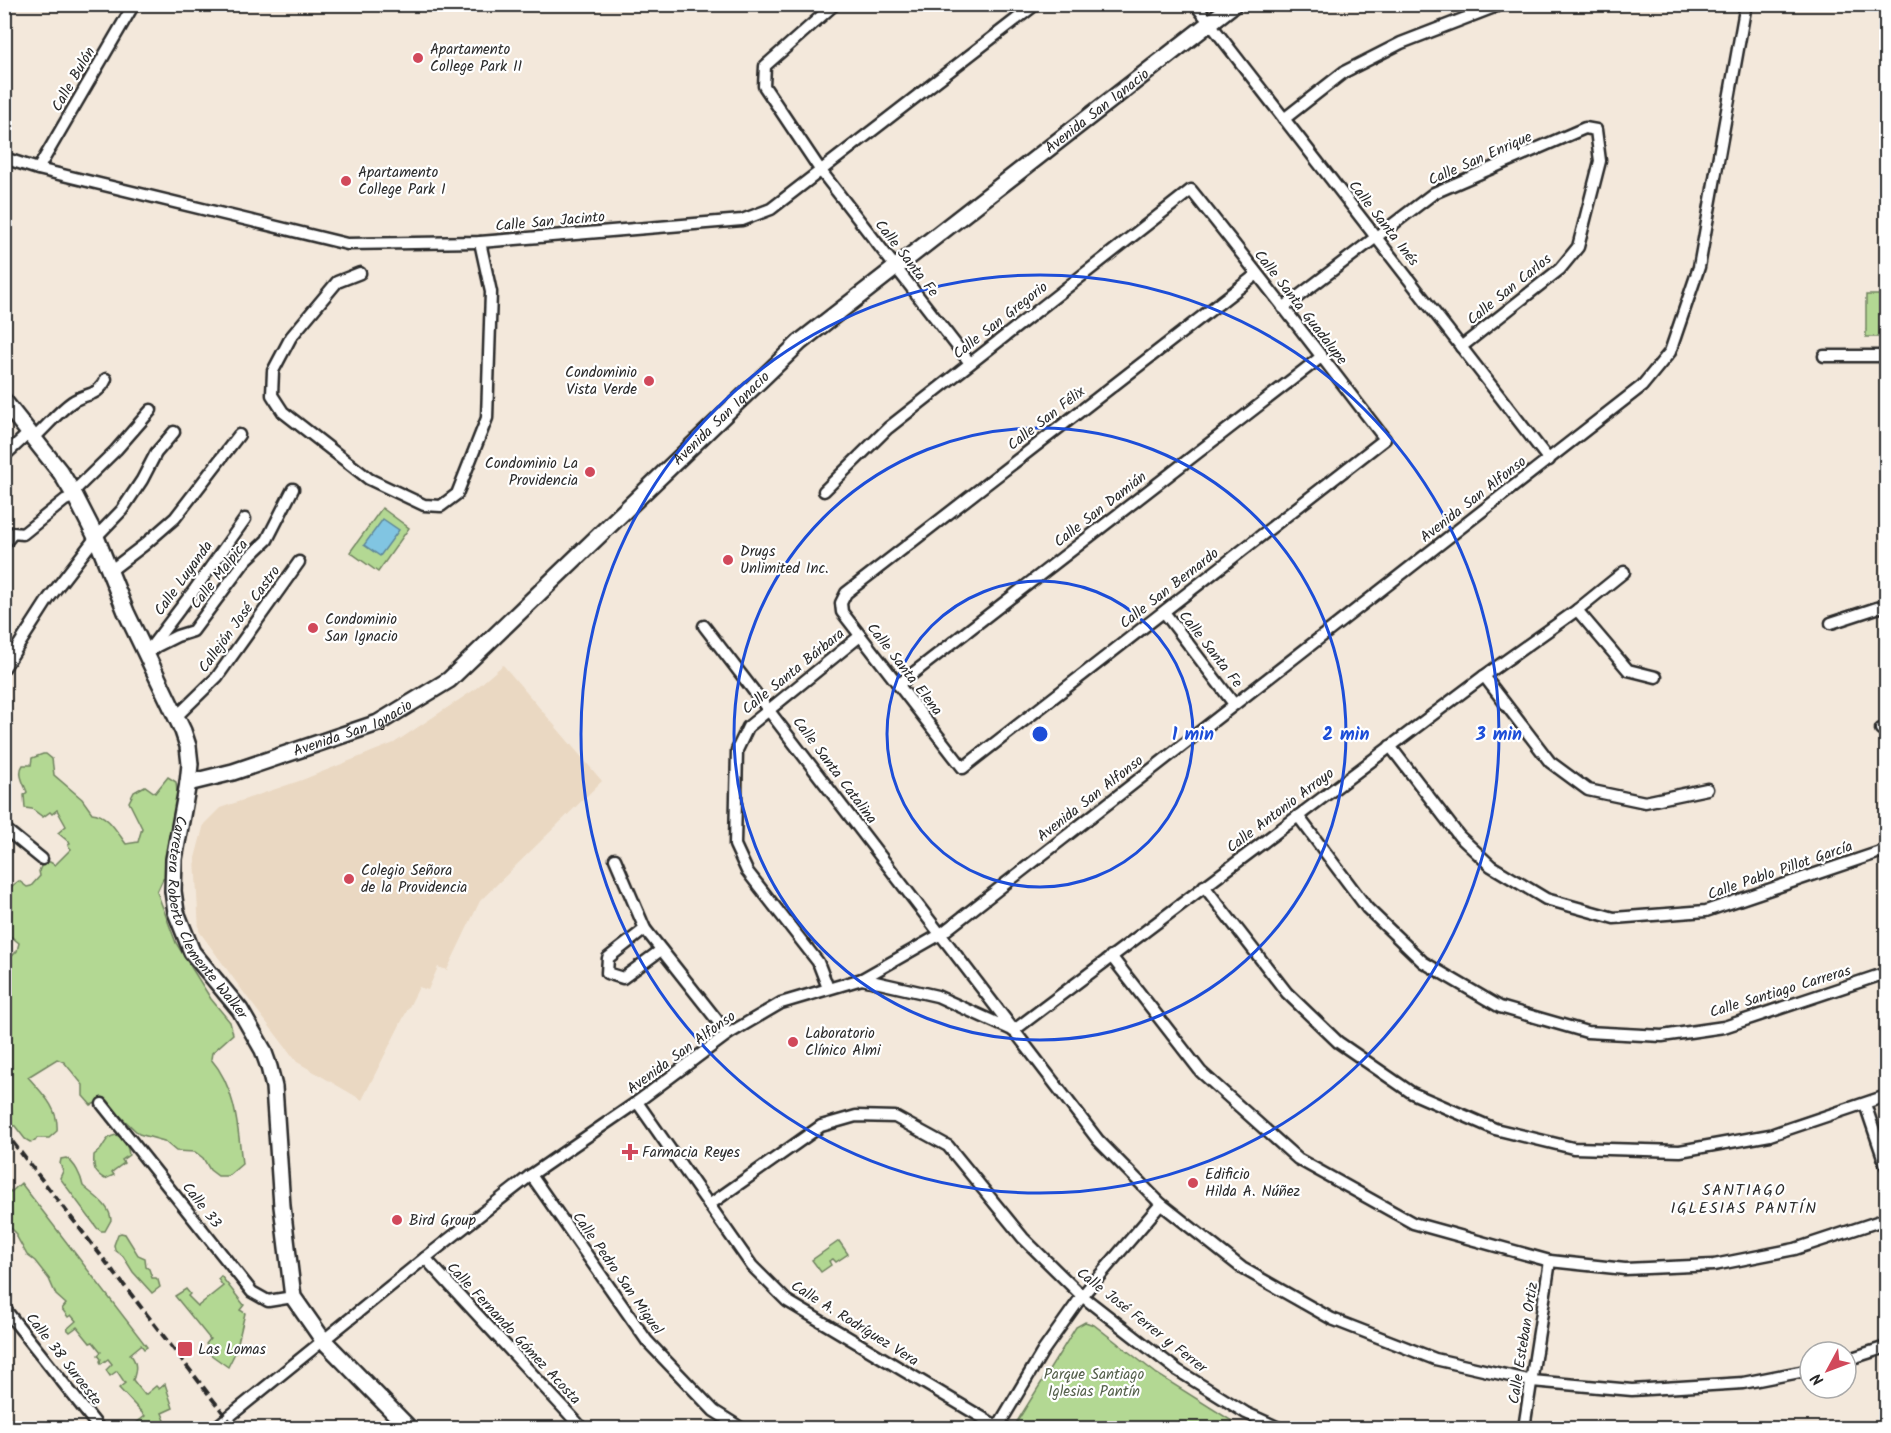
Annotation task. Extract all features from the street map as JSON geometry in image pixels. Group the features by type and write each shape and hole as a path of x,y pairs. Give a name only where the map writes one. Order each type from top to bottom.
{"street":[{"name":"Calle Bulón","path":"38,169 134,4"},
{"name":"Calle Santa Fe","path":"835,4 765,66 764,86 821,171 970,363"},
{"name":"Calle San Jacinto","path":"4,158 38,169 347,244 480,242 742,220 771,209 1036,4"},
{"name":"Calle Santa Inés","path":"1195,4 1549,460"},
{"name":"Avenida San Ignacio","path":"188,783 233,772 378,723 449,680 800,342 1234,4"},
{"path":"1284,119 1344,72 1401,43 1502,4"},
{"name":"Avenida San Alfonso","path":"215,1428 531,1175 637,1102 728,1034 781,1003 862,980 941,934 1642,386 1670,352 1699,267 1746,4"},
{"name":"Calle San Enrique","path":"1283,308 1434,193 1585,128 1596,130 1598,148"},
{"name":"Calle San Carlos","path":"1461,346 1560,269 1578,247 1600,161 1598,148"},
{"name":"Calle San Gregorio","path":"824,491 888,428 1191,190 1200,201"},
{"name":"Calle Santa Guadalupe","path":"1200,201 1378,430"},
{"path":"360,273 337,282 291,337 273,371 272,395 283,412 369,479 424,505 441,506 457,494 487,418 491,292 480,242"},
{"name":"Calle San Félix","path":"854,587 1257,274"},
{"path":"1824,356 1887,356"},
{"name":"Calle San Damián","path":"898,685 1321,357"},
{"path":"4,456 71,402 97,391 106,379"},
{"name":"Carretera Roberto Clemente Walker","path":"4,401 61,473 74,494 96,537 188,746 190,764 188,783 174,859 173,891 176,912 192,951 240,1010 263,1050 269,1067 274,1087 282,1206 293,1297 323,1340 403,1426"},
{"path":"4,544 14,533 23,534 74,494 151,410"},
{"name":"Calle San Bernardo","path":"963,768 1385,439 1378,430"},
{"path":"4,668 49,598 96,537 122,510 142,480 156,453 174,432"},
{"path":"110,571 175,518 239,435"},
{"name":"Calle Malpica","path":"146,655 177,636 193,631 246,560 267,540 293,489"},
{"name":"Calle Luyanda","path":"146,655 245,519"},
{"name":"Callejón José Castro","path":"176,717 217,677 299,562"},
{"name":"Calle Antonio Arroyo","path":"1013,1031 1390,746 1577,610 1624,572"},
{"name":"Calle Santa Elena","path":"854,587 846,593 841,603 842,612 963,768"},
{"path":"1832,624 1887,605"},
{"path":"1577,610 1628,670 1656,677"},
{"name":"Calle Santa Fe","path":"1164,612 1234,704"},
{"name":"Calle Santa Catalina","path":"704,626 1098,1140 1161,1204 1242,1268 1332,1319 1435,1359 1532,1382 1632,1390 1743,1383 1798,1372"},
{"name":"Calle Santa Bárbara","path":"828,988 818,962 747,871 735,845 737,750 748,727 768,708 860,636"},
{"path":"1484,676 1550,762 1588,790 1645,802 1707,789"},
{"name":"Calle Pablo Pillot García","path":"1390,746 1459,836 1491,866 1546,899 1614,918 1706,911 1887,850"},
{"name":"Calle Santiago Carreras","path":"1298,816 1367,908 1423,962 1500,1006 1587,1032 1662,1036 1724,1027 1887,973"},
{"path":"4,828 42,859"},
{"path":"615,859 645,929 728,1034"},
{"path":"1204,886 1287,993 1338,1042 1412,1093 1495,1129 1573,1148 1680,1151 1770,1135 1887,1096"},
{"path":"645,929 608,958 607,974 623,978 661,950"},
{"path":"1111,956 1201,1072 1298,1159 1413,1223 1550,1261 1625,1269 1714,1265 1795,1249 1887,1219"},
{"path":"862,980 938,996 1013,1031"},
{"name":"Calle A. Rodríguez Vera","path":"637,1102 752,1266 787,1301 997,1427"},
{"name":"Calle 33","path":"102,1104 252,1292 268,1301 293,1297"},
{"path":"1865,1104 1887,1166"},
{"name":"Calle José Ferrer y Ferrer","path":"709,1205 822,1126 856,1116 895,1117 948,1146 1023,1238 1082,1296 1177,1370 1246,1413 1279,1428"},
{"name":"Calle Pedro San Miguel","path":"531,1175 647,1341 714,1411 741,1428"},
{"path":"997,1427 1043,1351 1082,1296 1161,1204"},
{"name":"Calle Fernando Gómez Acosta","path":"425,1258 582,1428"},
{"name":"Calle Esteban Ortiz","path":"1524,1428 1550,1261"},
{"name":"Calle 38 Suroeste","path":"4,1308 99,1428"},
{"path":"1858,1356 1887,1347"}],"shaded area":[{"name":"Colegio Señora de la Providencia","path":"503,665 602,781 480,901 447,970 438,967 428,990 419,987 362,1100 297,1062 199,931 195,858 204,824 220,808 302,780 394,743 474,690"}],"green space":[{"path":"1866,295 1886,295 1886,337 1866,337"},
{"path":"382,508 409,528 378,572 350,552"},
{"path":"43,754 52,759 54,775 82,799 92,813 107,820 126,844 138,842 142,828 129,802 134,792 145,786 155,793 168,777 176,782 178,803 168,841 173,869 163,879 157,892 176,943 211,999 230,1022 233,1034 212,1053 211,1059 231,1095 237,1123 242,1164 228,1176 218,1176 195,1152 176,1151 164,1141 139,1134 116,1112 98,1102 91,1105 83,1096 83,1085 64,1062 57,1059 28,1077 52,1108 57,1131 49,1138 37,1138 30,1142 5,1119 5,956 10,958 17,951 19,943 5,934 5,894 19,881 27,887 31,886 40,876 39,871 43,862 55,865 71,849 68,846 70,843 58,833 66,826 57,810 43,817 32,809 25,808 24,795 27,792 21,768 23,765 31,765 32,758"},
{"path":"116,1135 122,1138 129,1155 122,1160 124,1163 112,1172 114,1175 105,1179 95,1169 94,1155 108,1138"},
{"path":"66,1158 77,1170 83,1186 108,1210 111,1220 105,1231 97,1228 60,1178 63,1171 60,1164 61,1159"},
{"path":"21,1183 147,1347 144,1349 141,1345 130,1354 136,1366 133,1380 145,1395 156,1386 159,1389 165,1384 173,1408 162,1413 166,1423 150,1426 150,1428 130,1428 145,1416 119,1388 125,1383 117,1371 110,1376 106,1370 112,1364 108,1359 101,1364 98,1355 101,1352 77,1327 70,1332 67,1329 76,1321 71,1315 68,1317 62,1309 66,1304 56,1295 49,1279 35,1261 27,1255 5,1216 5,1185 11,1192"},
{"path":"118,1234 125,1234 138,1255 145,1258 146,1267 152,1278 158,1280 160,1287 152,1293 133,1272 123,1256 115,1250 114,1245"},
{"path":"839,1241 848,1254 836,1262 833,1259 829,1261 831,1265 821,1272 812,1260"},
{"path":"221,1276 244,1305 240,1310 245,1313 236,1351 228,1367 207,1352 210,1349 206,1344 210,1339 175,1296 186,1289 190,1294 188,1296 198,1306 223,1286 218,1279"},
{"name":"Parque Santiago Iglesias Pantín","path":"1085,1322 1094,1325 1157,1374 1232,1421 1229,1428 1013,1428 1076,1327"}],"water":[{"path":"383,519 399,530 380,556 364,545"}],"railway":[{"path":"4,1131 235,1428"}],"place":[{"name":"Apartamento College Park II","path":"418,58"},
{"name":"Apartamento College Park I","path":"346,181"},
{"name":"Condominio Vista Verde","path":"649,381"},
{"name":"Condominio La Providencia","path":"590,472"},
{"name":"Drugs Unlimited Inc.","path":"728,560"},
{"name":"Condominio San Ignacio","path":"313,628"},
{"name":"Colegio Señora de la Providencia","path":"349,879"},
{"name":"Laboratorio Clínico Almi","path":"793,1042"},
{"name":"Farmacia Reyes","path":"630,1152"},
{"name":"Edificio Hilda A. Núñez","path":"1193,1183"},
{"name":"Bird Group","path":"397,1220"},
{"name":"Las Lomas","path":"185,1349"}],"district":[{"name":"SANTIAGO IGLESIAS PANTÍN","path":"1744,1198"}]}
